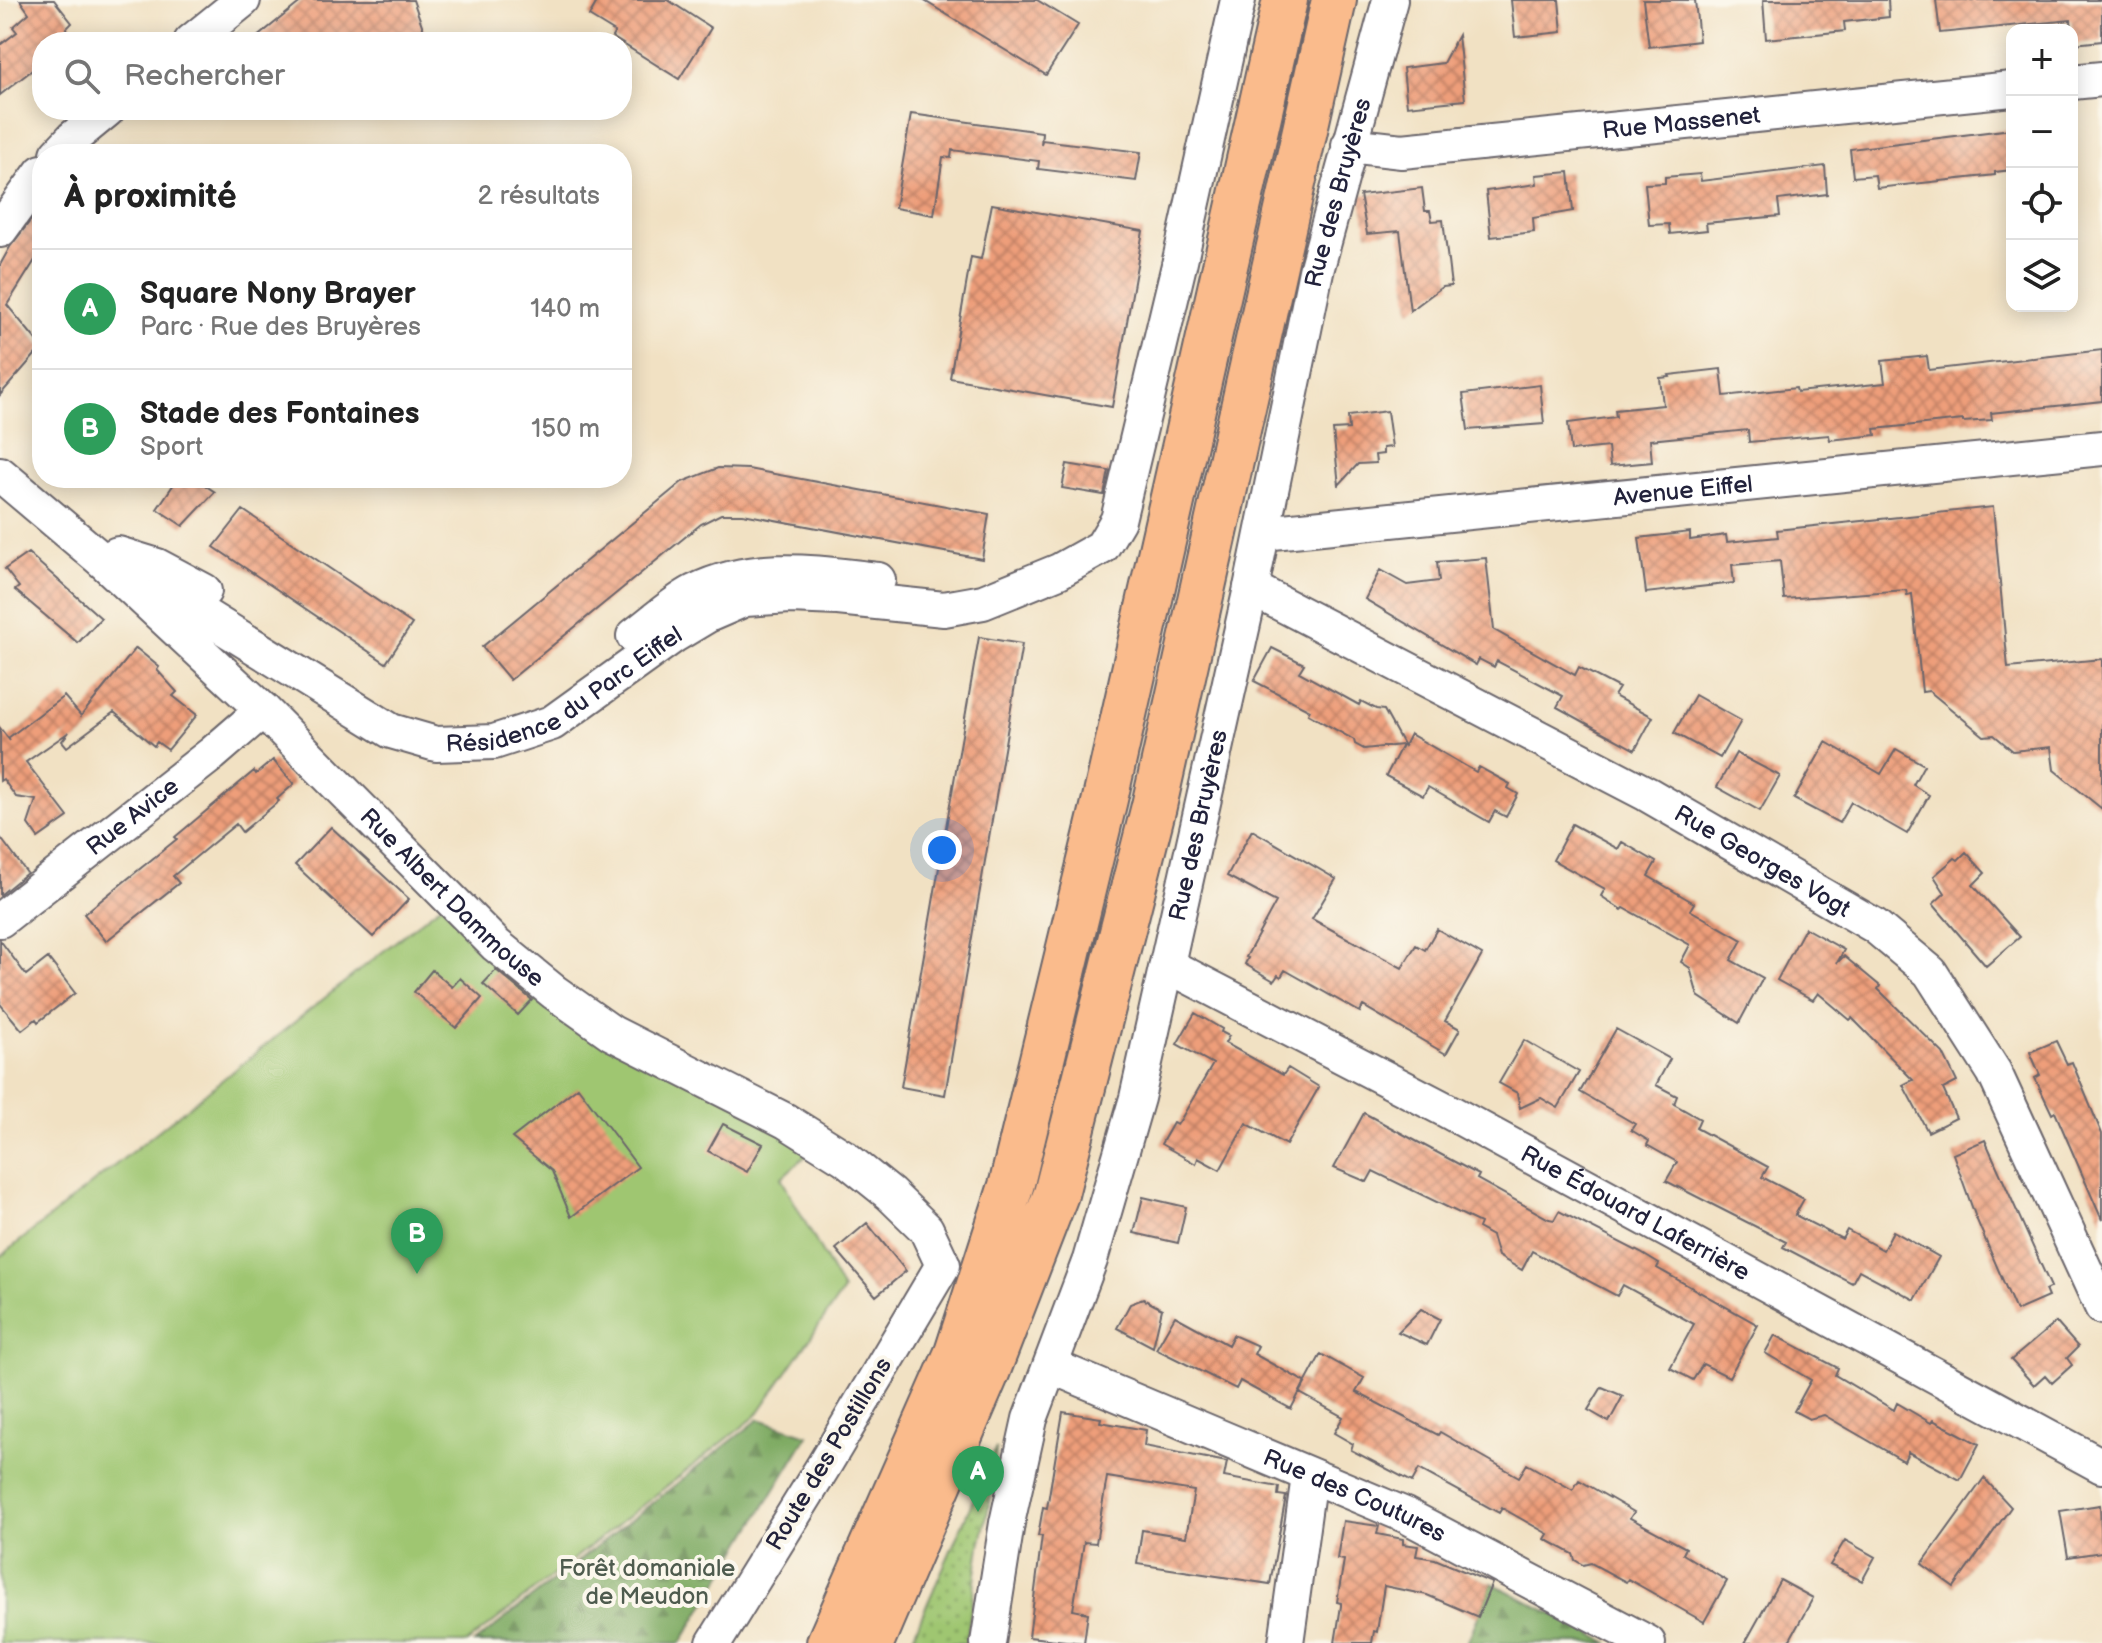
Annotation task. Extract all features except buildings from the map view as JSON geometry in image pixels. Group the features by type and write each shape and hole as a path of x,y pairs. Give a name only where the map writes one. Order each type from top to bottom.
{"highway":[{"path":"829,1643 957,1353 1012,1183 1105,799 1285,0"},
{"path":"871,1643 988,1370 1056,1194 1154,806 1334,0"}],"street":[{"path":"203,32 243,0"},
{"name":"Résidence du Parc Eiffel","path":"147,600 168,593 391,731 436,744 494,742 552,723 673,636 708,615 745,599 790,596 838,598 944,609 983,602 1059,571 1102,547 1118,520 1238,0"},
{"name":"Rue des Bruyères","path":"988,1643 1007,1523 1030,1419 1090,1260 1137,1098 1263,533 1309,303 1390,0"},
{"path":"2078,81 2102,79"},
{"name":"Rue Massenet","path":"1349,145 1402,151 2006,90"},
{"path":"67,144 95,120"},
{"path":"0,230 32,186"},
{"name":"Avenue Eiffel","path":"1263,533 2102,448"},
{"name":"Rue Albert Dammouse","path":"0,474 147,600 263,710 496,945 612,1033 786,1121 845,1158 890,1194 926,1229 943,1265"},
{"name":"Résidence du Parc Eiffel","path":"103,561 118,554 157,566 189,581 393,714 443,724 496,720 527,712 692,593 726,579 770,570 809,571 952,588 1010,589"},
{"name":"Rue Georges Vogt","path":"1251,588 1659,801 1875,926 1930,972 1994,1072 2102,1307"},
{"name":"Rue Avice","path":"0,920 212,754 263,710"},
{"name":"Rue Édouard Laferrière","path":"1167,965 1446,1110 2102,1466"},
{"name":"Route des Postillons","path":"714,1643 943,1265"},
{"name":"Rue des Coutures","path":"1051,1366 1405,1515 1648,1643"},
{"path":"1286,1643 1309,1476"}],"green space":[{"path":"445,902 809,1153 781,1178 843,1291 756,1416 467,1643 0,1643 0,1257"},
{"name":"Forêt domaniale de Meudon","path":"759,1419 808,1435 681,1643 474,1643"},
{"path":"996,1448 995,1478 980,1546 966,1643 910,1643"},
{"path":"1492,1583 1609,1643 1467,1643"}],"place":[{"name":"Stade des Fontaines","path":"417,1274"},
{"name":"Square Nony Brayer","path":"978,1512"}]}
